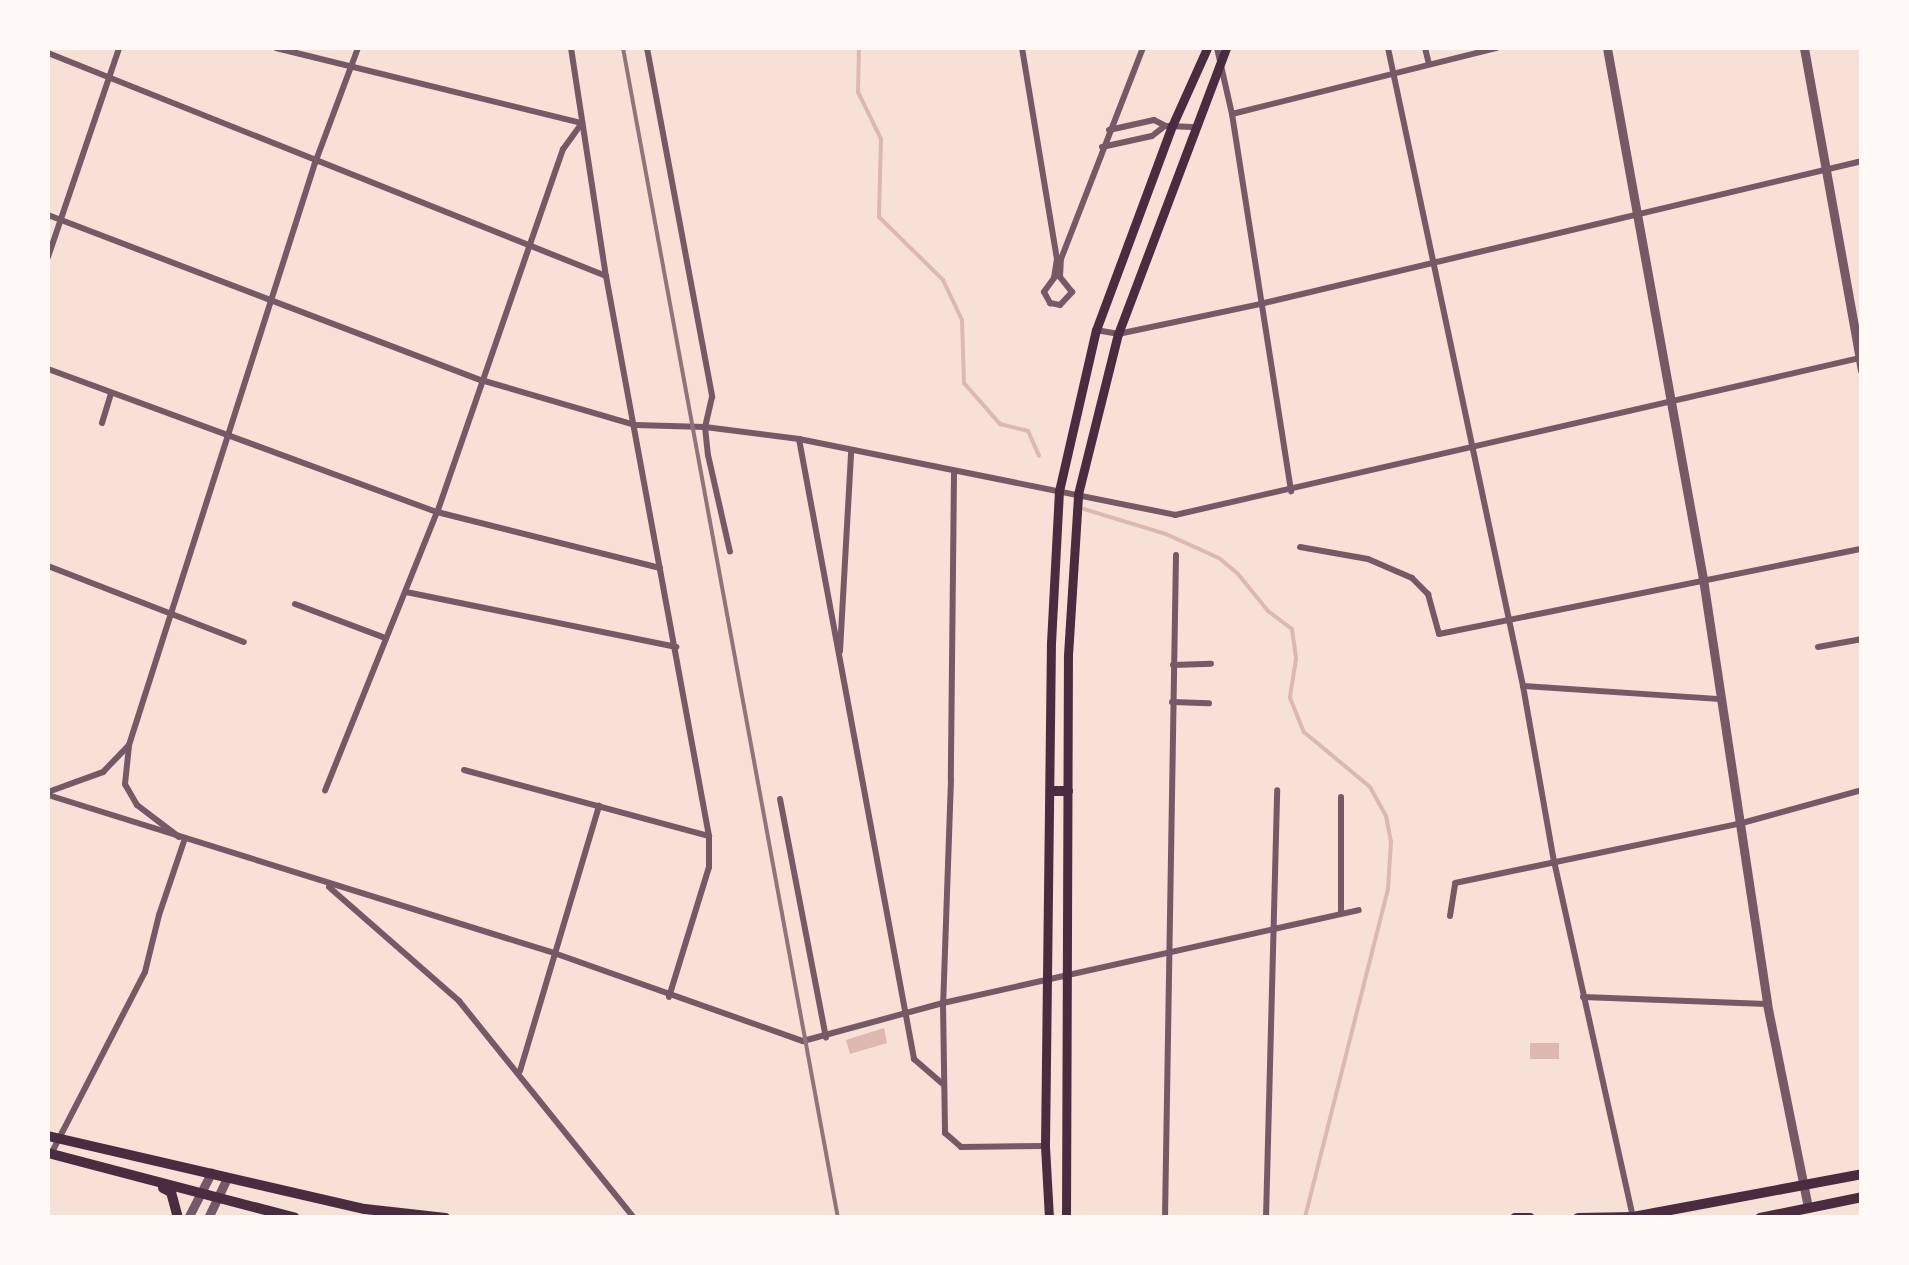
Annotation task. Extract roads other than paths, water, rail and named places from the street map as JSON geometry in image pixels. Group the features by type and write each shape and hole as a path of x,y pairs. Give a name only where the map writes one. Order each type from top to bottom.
{"main road":[{"path":"1049,1218 1045,1146 1051,644 1059,491 1096,330 1169,126 1207,48"},
{"path":"1066,1218 1070,571 1078,494 1118,334 1226,48"},
{"path":"1052,791 1068,791"},
{"path":"48,1136 365,1208 445,1218"},
{"path":"49,1154 289,1216"},
{"path":"1578,1218 1634,1217 1862,1174"},
{"path":"153,1182 171,1192 178,1218"},
{"path":"1760,1218 1809,1212 1862,1197"},
{"path":"258,1218 289,1216"},
{"path":"1515,1218 1530,1218"}],"street":[{"path":"48,258 118,48"},
{"path":"276,48 582,122"},
{"path":"184,841 138,805 125,784 129,745 315,164 358,48"},
{"path":"571,48 606,276 709,836 709,866 668,997"},
{"path":"647,48 712,397 705,427 730,552"},
{"path":"1022,48 1057,258 1054,278 1044,292 1055,305 1070,298 1070,284 1060,278 1060,259 1143,48"},
{"path":"1217,48 1232,114 1291,491"},
{"path":"1388,48 1523,686 1554,861 1634,1217"},
{"path":"1425,48 1429,64"},
{"path":"1232,114 1497,48"},
{"path":"1608,48 1703,579 1767,1004 1809,1212"},
{"path":"1804,48 1862,370"},
{"path":"48,53 315,164 528,242 606,276"},
{"path":"1108,130 1154,120 1169,126 1193,127"},
{"path":"325,790 383,637 406,592 437,512 563,148 582,122"},
{"path":"1101,147 1152,136 1169,126"},
{"path":"1096,330 1118,334 1260,304 1862,161"},
{"path":"48,215 272,304 481,380 634,425 705,427 799,439 1175,515 1860,358"},
{"path":"1847,296 1862,292"},
{"path":"48,369 437,512 660,568"},
{"path":"102,424 112,393"},
{"path":"799,439 914,1058 942,1083"},
{"path":"839,662 852,452"},
{"path":"954,472 951,780 943,1004 945,1133 960,1147 1045,1146"},
{"path":"1300,548 1368,558 1412,578 1428,594 1439,634 1862,549"},
{"path":"1164,1218 1176,555"},
{"path":"48,566 244,642"},
{"path":"406,592 676,647"},
{"path":"295,604 383,637"},
{"path":"1818,647 1862,639"},
{"path":"1173,665 1210,664"},
{"path":"1523,686 1722,699"},
{"path":"1172,702 1209,702"},
{"path":"48,794 103,772 129,745"},
{"path":"464,770 709,836"},
{"path":"1266,1218 1277,790"},
{"path":"1450,916 1454,883 1742,823 1862,790"},
{"path":"48,794 184,841 554,953 668,997 803,1041 943,1004 1359,910"},
{"path":"1341,797 1341,912"},
{"path":"780,799 826,1038"},
{"path":"520,1071 599,806"},
{"path":"49,1154 146,972 159,915 184,841"},
{"path":"328,886 459,1001 520,1071 634,1218"},
{"path":"1583,997 1767,1004"},
{"path":"188,1218 211,1173"},
{"path":"208,1218 227,1178"}],"waterway":[{"path":"859,48 858,92 881,139 879,217 943,280 962,320 964,383 1000,424 1028,431 1039,456"},
{"path":"1084,509 1166,534 1219,558 1238,574 1268,611 1292,629 1296,659 1290,698 1304,732 1370,787 1386,816 1391,842 1388,889 1305,1218"}],"railway":[{"path":"623,48 838,1218"}]}
